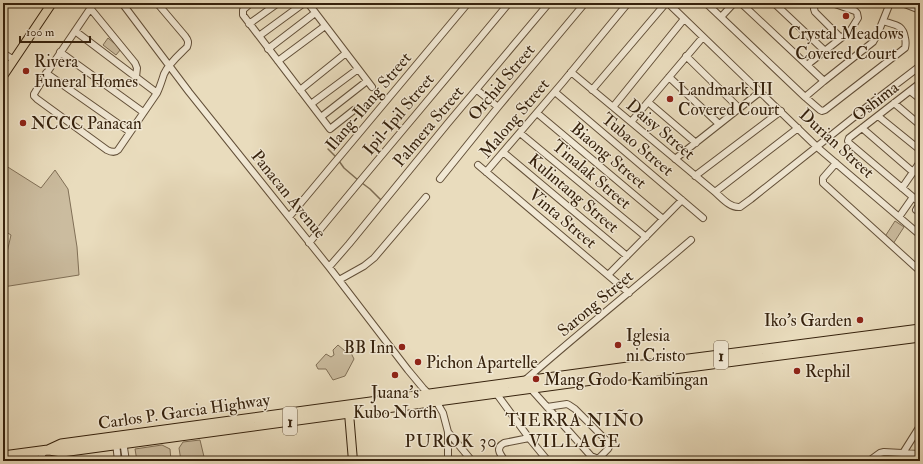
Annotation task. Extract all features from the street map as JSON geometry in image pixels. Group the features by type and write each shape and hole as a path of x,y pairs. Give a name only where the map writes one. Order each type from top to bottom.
{"highway":[{"name":"Carlos P. Garcia Highway","path":"526,387 920,329"},
{"name":"Carlos P. Garcia Highway","path":"309,415 349,413 429,394 526,387 920,337"},
{"name":"Carlos P. Garcia Highway","path":"3,456 46,450 61,444 119,440 390,404 436,401 495,389"}],"main road":[{"path":"3,76 52,3"},
{"path":"349,413 353,461"}],"street":[{"name":"Panacan Avenue","path":"122,3 169,66 329,266 408,370 436,401"},
{"path":"136,77 137,68 135,63 92,5 46,73 35,91 34,96 107,150 114,152 118,150 157,93 169,66 188,47 189,44 185,36 157,3"},
{"path":"249,24 278,3"},
{"path":"259,36 304,3"},
{"path":"308,3 372,87"},
{"name":"Ilang-Ilang Street","path":"289,217 468,3"},
{"name":"Ipil-Ipil Street","path":"310,243 509,3"},
{"name":"Palmera Street","path":"329,266 349,244 549,3"},
{"name":"Orchid Street","path":"440,179 585,3"},
{"name":"Malong Street","path":"486,172 555,92 628,3"},
{"path":"592,90 667,3"},
{"name":"Durian Street","path":"667,3 817,146 920,235"},
{"path":"706,3 805,97 822,111 826,110 905,48 905,36 902,29 899,26 883,21"},
{"path":"721,17 734,3"},
{"path":"741,3 824,81"},
{"path":"774,3 825,51"},
{"path":"816,3 814,8 815,12 841,38"},
{"path":"807,66 853,28 858,18 855,11 832,3"},
{"path":"805,97 873,42 890,3"},
{"path":"902,3 920,10"},
{"path":"247,4 243,12 249,24 330,129 354,110"},
{"path":"268,49 315,13"},
{"path":"613,107 684,19"},
{"path":"278,61 325,26"},
{"path":"75,31 157,93"},
{"path":"631,122 703,37"},
{"path":"60,52 144,112"},
{"path":"300,90 346,53"},
{"path":"3,54 14,60"},
{"path":"686,56 739,108"},
{"path":"817,146 920,66"},
{"path":"311,104 358,69"},
{"name":"Daisy Street","path":"571,72 695,176 735,207 740,207 817,146"},
{"path":"46,73 130,132"},
{"path":"669,77 719,124"},
{"path":"321,117 367,81"},
{"name":"Oshima","path":"902,188 848,141 862,128 920,83"},
{"path":"476,90 498,108"},
{"path":"910,91 920,99"},
{"name":"Tubao Street","path":"555,92 703,218"},
{"path":"675,159 760,92"},
{"path":"648,102 696,143"},
{"path":"894,103 920,125"},
{"path":"695,176 781,111"},
{"name":"Biaong Street","path":"537,113 663,219"},
{"path":"878,116 920,150"},
{"path":"715,192 798,128"},
{"path":"862,128 913,172"},
{"name":"Tinalak Street","path":"520,132 646,237"},
{"name":"Kulintang Street","path":"503,152 627,256"},
{"path":"916,210 920,203 902,188 920,162"},
{"path":"836,163 823,178 823,183 920,271"},
{"name":"Vinta Street","path":"478,165 629,293"},
{"path":"339,280 364,266 374,258 426,197"},
{"path":"898,217 913,197"},
{"path":"608,275 682,200"},
{"name":"Sarong Street","path":"526,387 593,322 691,240"},
{"path":"526,387 594,457 598,459 608,449 608,442 576,409 567,404 547,407"},
{"path":"495,389 529,438 548,461"},
{"path":"436,401 443,414 448,432 448,461"},
{"path":"903,453 920,426"},
{"path":"448,432 472,461"},
{"path":"505,461 500,455 499,449 501,445 504,443 529,438"},
{"path":"119,440 126,460 118,460 119,440"},
{"path":"41,461 46,450"},
{"path":"870,461 880,453 884,452 920,454"}],"shaded area":[{"path":"108,38 121,49 116,55 103,45"},
{"path":"3,164 41,188 55,170 68,189 77,247 79,275 3,287 3,270 11,235 3,230"},
{"path":"895,221 904,227 893,244 884,238"},
{"path":"338,345 345,351 351,353 354,359 345,376 333,380 326,369 318,369 316,365 326,354 331,357 334,355 333,350"},
{"path":"200,440 205,461 181,461 179,448 183,442"},
{"path":"162,445 170,449 171,461 137,461 135,449"}],"waterway":[{"path":"328,149 336,157"},
{"path":"339,161 344,168 358,180"},
{"path":"362,183 381,200"}],"place":[{"name":"Crystal Meadows Covered Court","path":"846,16"},
{"name":"Rivera Funeral Homes","path":"26,71"},
{"name":"Landmark III Covered Court","path":"670,99"},
{"name":"NCCC Panacan","path":"23,123"},
{"name":"Iko's Garden","path":"860,320"},
{"name":"Iglesia ni Cristo","path":"618,345"},
{"name":"BB Inn","path":"402,347"},
{"name":"Pichon Apartelle","path":"418,362"},
{"name":"Rephil","path":"797,371"},
{"name":"Juana's Kubo North","path":"395,375"},
{"name":"Mang Godo Kambingan","path":"536,379"}],"district":[{"name":"TIERRA NIÑO VILLAGE","path":"575,430"},
{"name":"PUROK 30","path":"451,441"}]}
